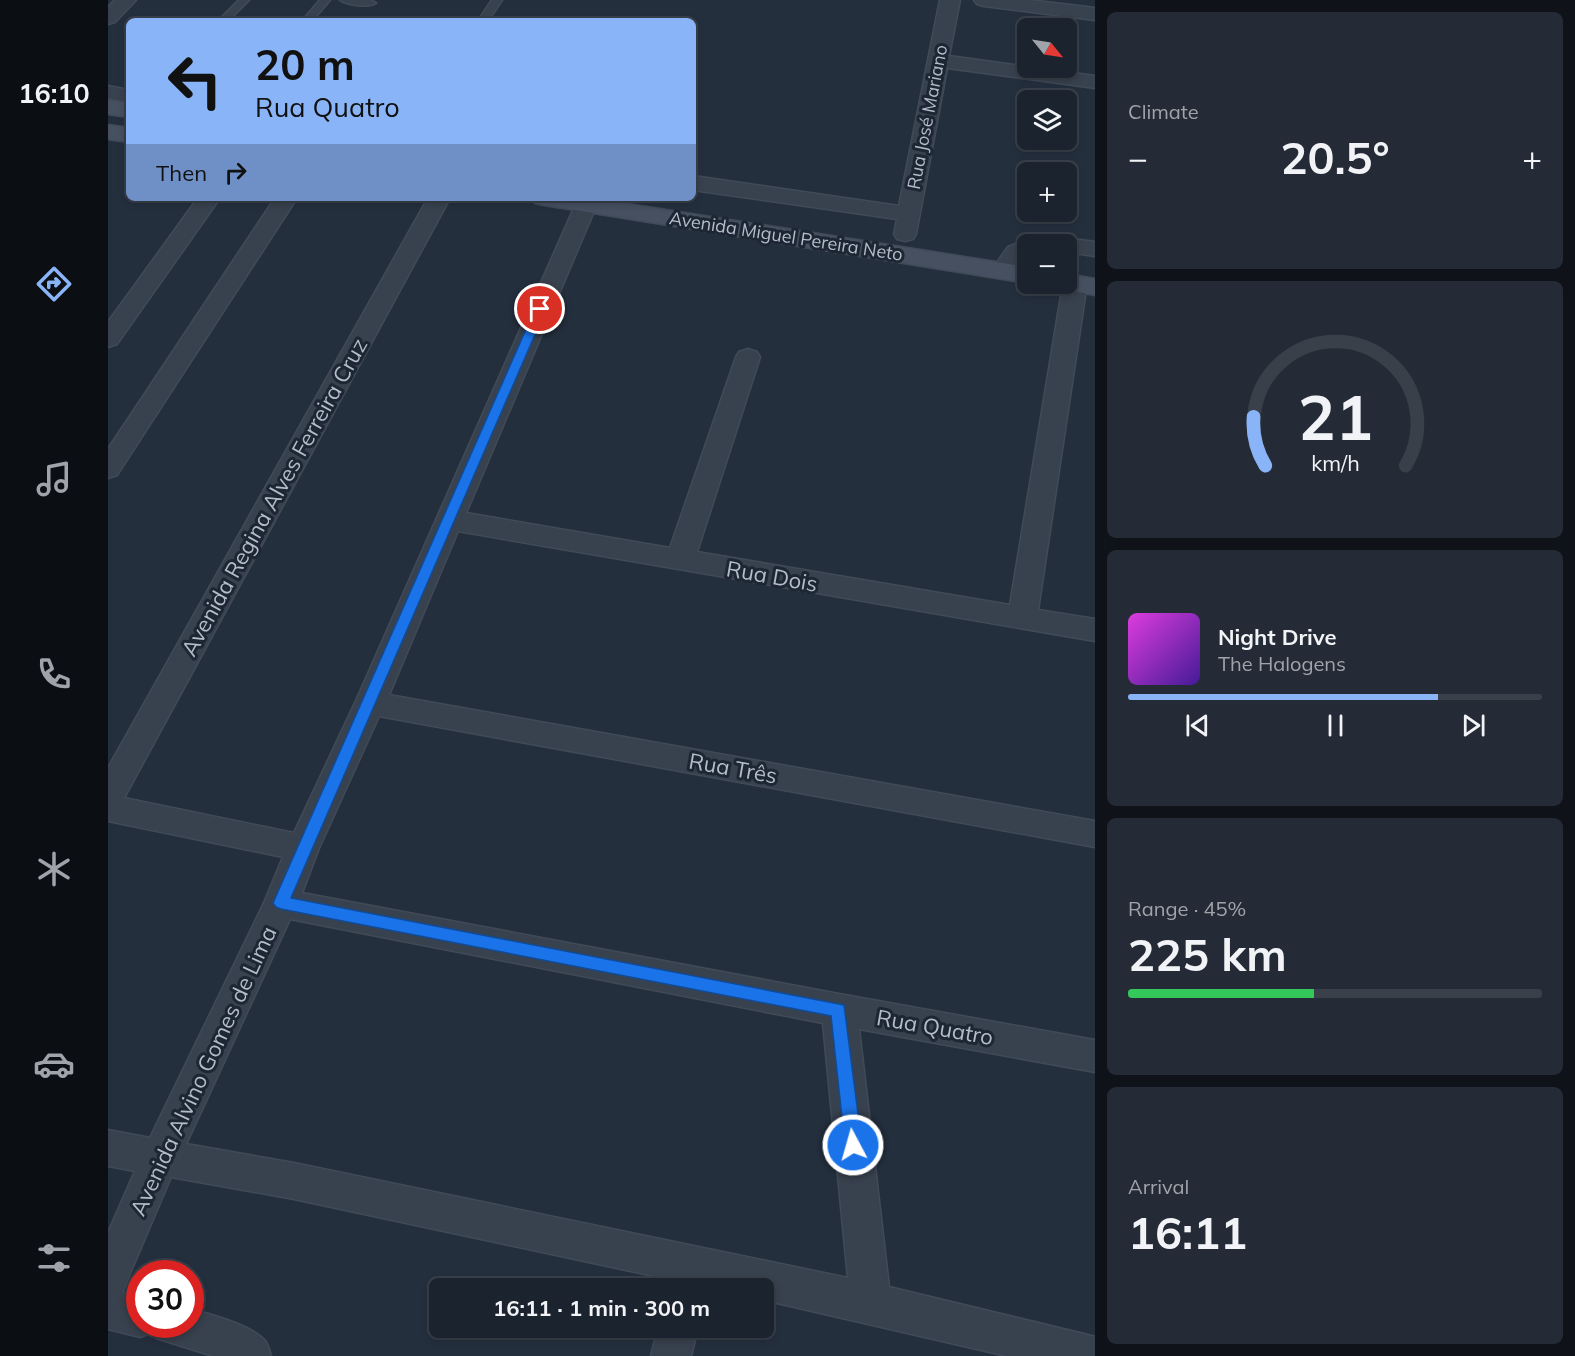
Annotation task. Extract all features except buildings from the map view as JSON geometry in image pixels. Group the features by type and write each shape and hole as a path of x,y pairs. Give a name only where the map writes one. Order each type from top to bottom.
{"main road":[{"path":"108,107 126,110"},
{"name":"Avenida Miguel Pereira Neto","path":"696,200 906,224 1017,252"},
{"name":"Avenida Miguel Pereira Neto","path":"565,201 1017,253"},
{"path":"1077,277 1095,264"}],"street":[{"path":"108,18 126,0"},
{"name":"Rua José Mariano","path":"906,224 950,0"},
{"path":"984,0 1095,14"},
{"path":"939,61 1095,82"},
{"path":"108,92 126,95"},
{"path":"696,184 906,224"},
{"path":"108,339 207,201"},
{"path":"108,469 284,201"},
{"name":"Avenida Regina Alves Ferreira Cruz","path":"108,797 437,201"},
{"name":"Avenida Alvino Gomes de Lima","path":"108,1278 160,1158 281,903 303,848 370,703 586,204"},
{"path":"1077,247 1095,249"},
{"path":"1022,619 1073,294"},
{"path":"680,560 748,357"},
{"name":"Rua Dois","path":"450,519 1095,630"},
{"name":"Rua Três","path":"370,703 1095,834"},
{"path":"108,808 303,848"},
{"name":"Rua Quatro","path":"281,903 839,1010 1095,1056"},
{"path":"839,1010 871,1303"},
{"path":"108,1148 294,1181 689,1277 871,1303 1092,1356"},
{"path":"108,1309 126,1314"},
{"path":"204,1334 236,1344 251,1356"},
{"path":"671,1356 676,1338"}],"lane":[{"path":"226,18 244,0"},
{"path":"310,18 325,0"},
{"path":"345,0 371,3"},
{"path":"485,18 497,0"}],"route":[{"path":"540,309 370,703 303,848 281,903 839,1010 853,1145"}]}
